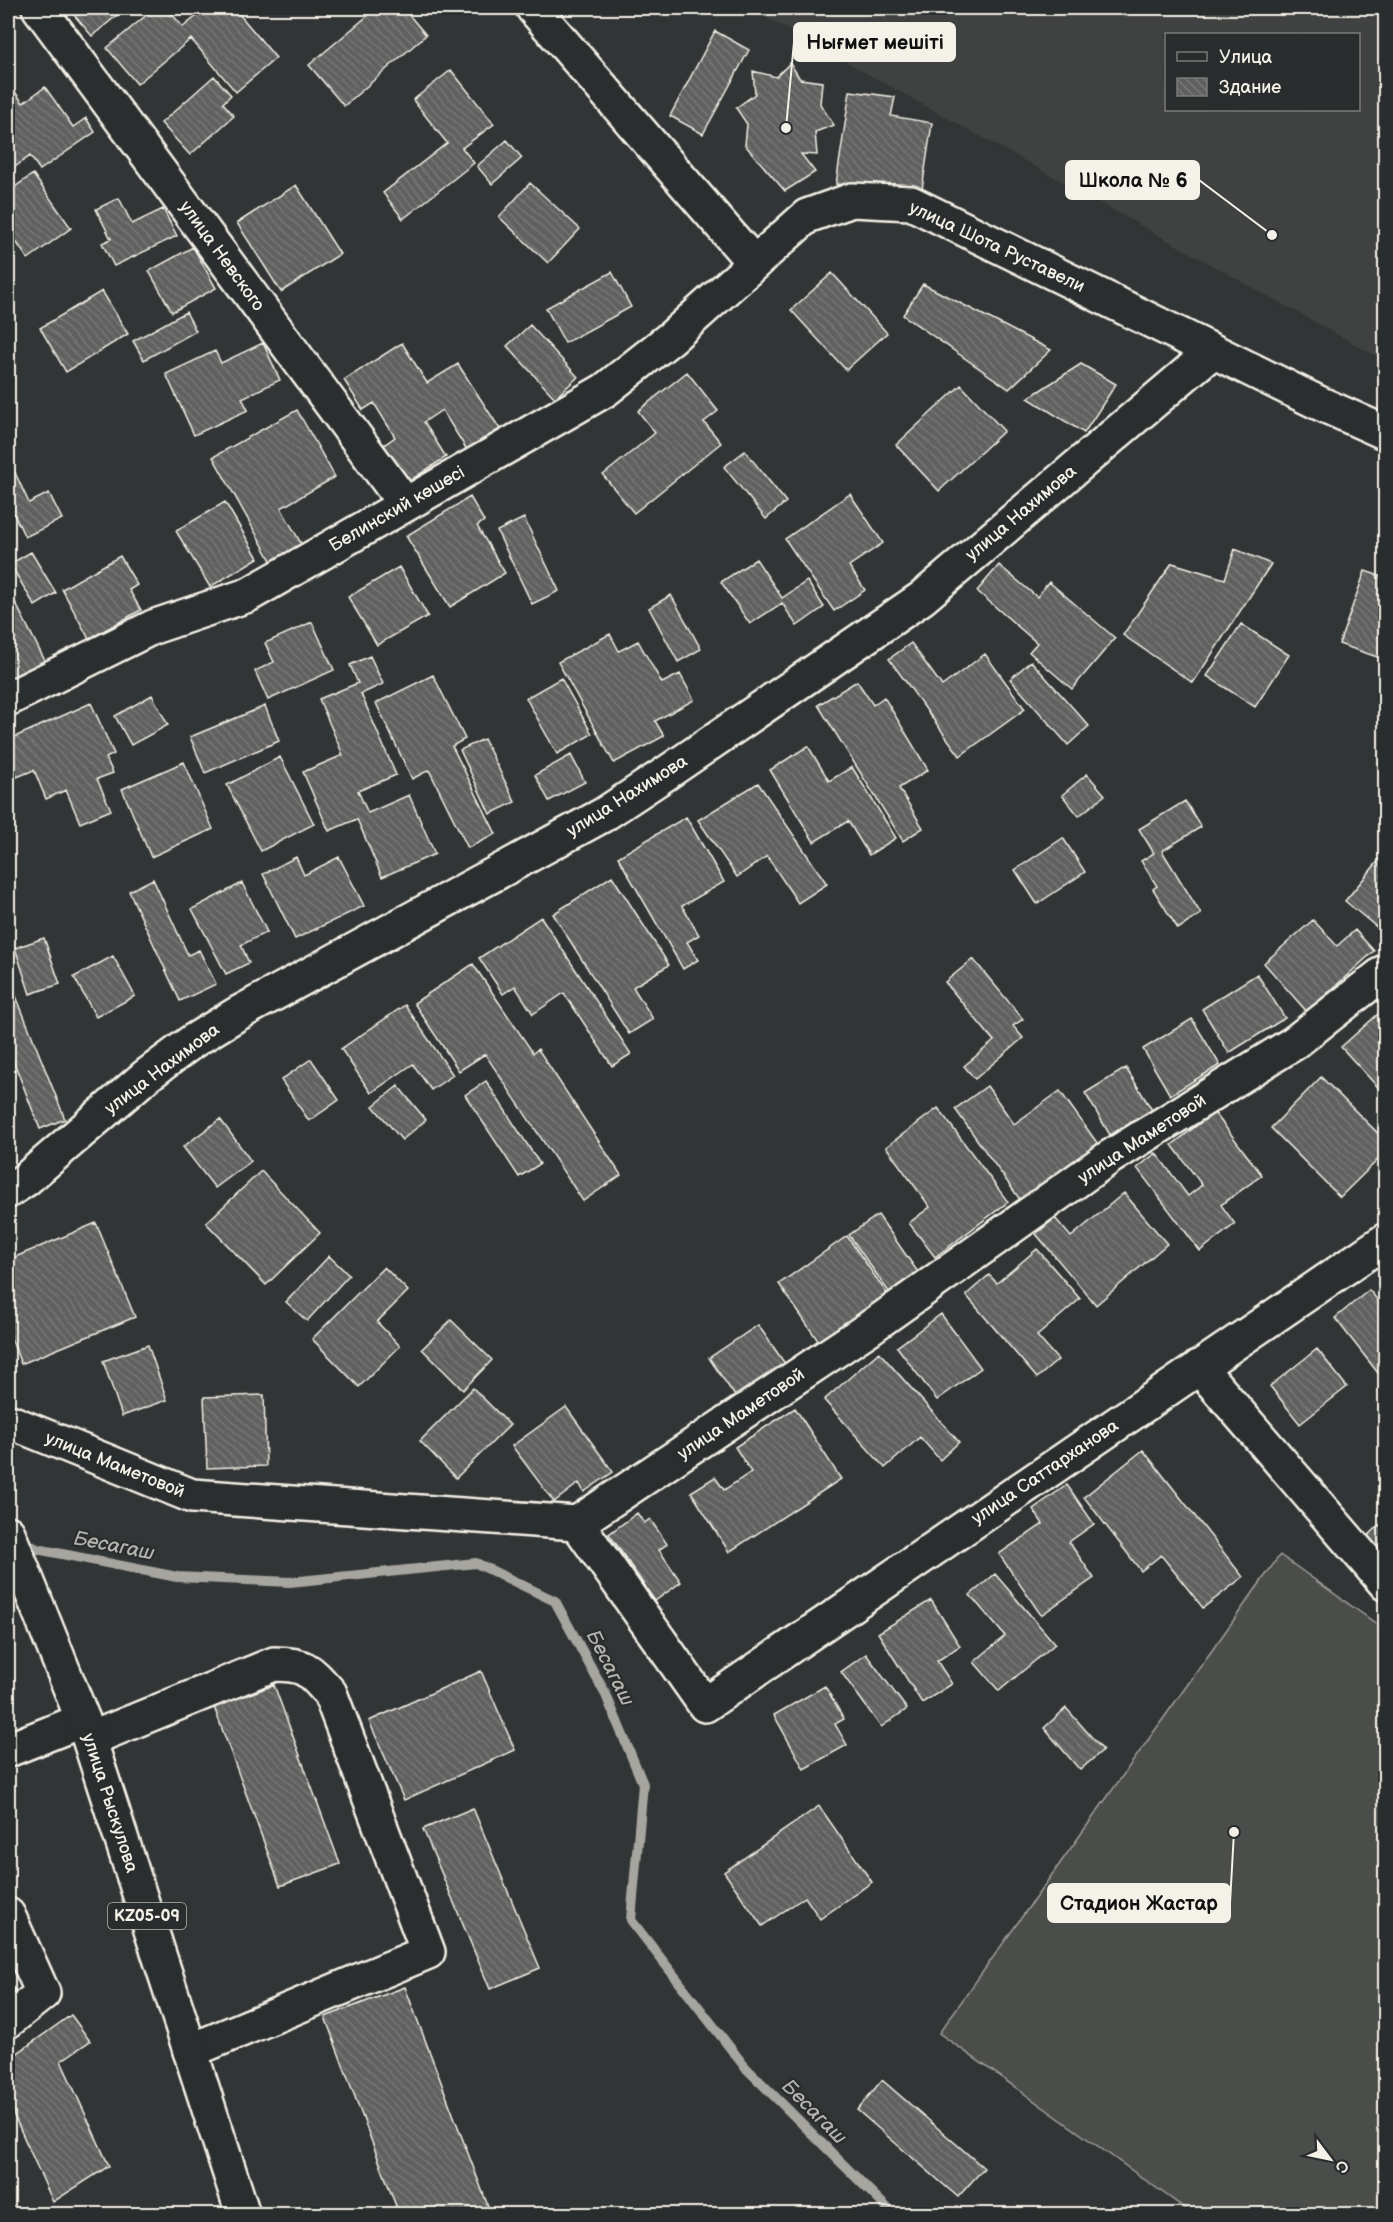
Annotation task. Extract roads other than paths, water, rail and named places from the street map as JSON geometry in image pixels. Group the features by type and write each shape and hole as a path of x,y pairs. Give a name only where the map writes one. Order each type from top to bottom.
{"street":[{"name":"улица Невского","path":"39,8 405,504"},
{"path":"533,8 754,263"},
{"name":"улица Шота Руставели","path":"754,263 807,216 852,200 911,203 1386,433"},
{"name":"Белинский көшесi","path":"8,699 153,627 248,595 605,390 672,337 754,263"},
{"name":"улица Нахимова","path":"8,1191 25,1180 146,1076 193,1041 237,1014 603,815 922,598 1213,351"},
{"name":"улица Маметовой","path":"8,1421 192,1496 577,1523 868,1329 1110,1156 1294,1043 1386,971"},
{"name":"улица Саттарханова","path":"577,1523 705,1705 1386,1240"},
{"path":"1199,1367 1386,1584"},
{"name":"улица Рыскулова","path":"8,1533 86,1730 243,2214"},
{"path":"8,1750 86,1730 274,1664 296,1664 314,1675 330,1693 428,1952 190,2051"},
{"path":"8,1915 43,1993 8,2021"}],"waterway":[{"name":"Бесагаш","path":"18,1538 37,1549 177,1577 290,1582 476,1563 555,1601 606,1695 643,1784 631,1920 745,2067 891,2214"}],"place":[{"name":"Нығмет мешіті","path":"786,128"},
{"name":"Школа № 6","path":"1272,235"},
{"name":"Стадион Жастар","path":"1234,1832"}]}
